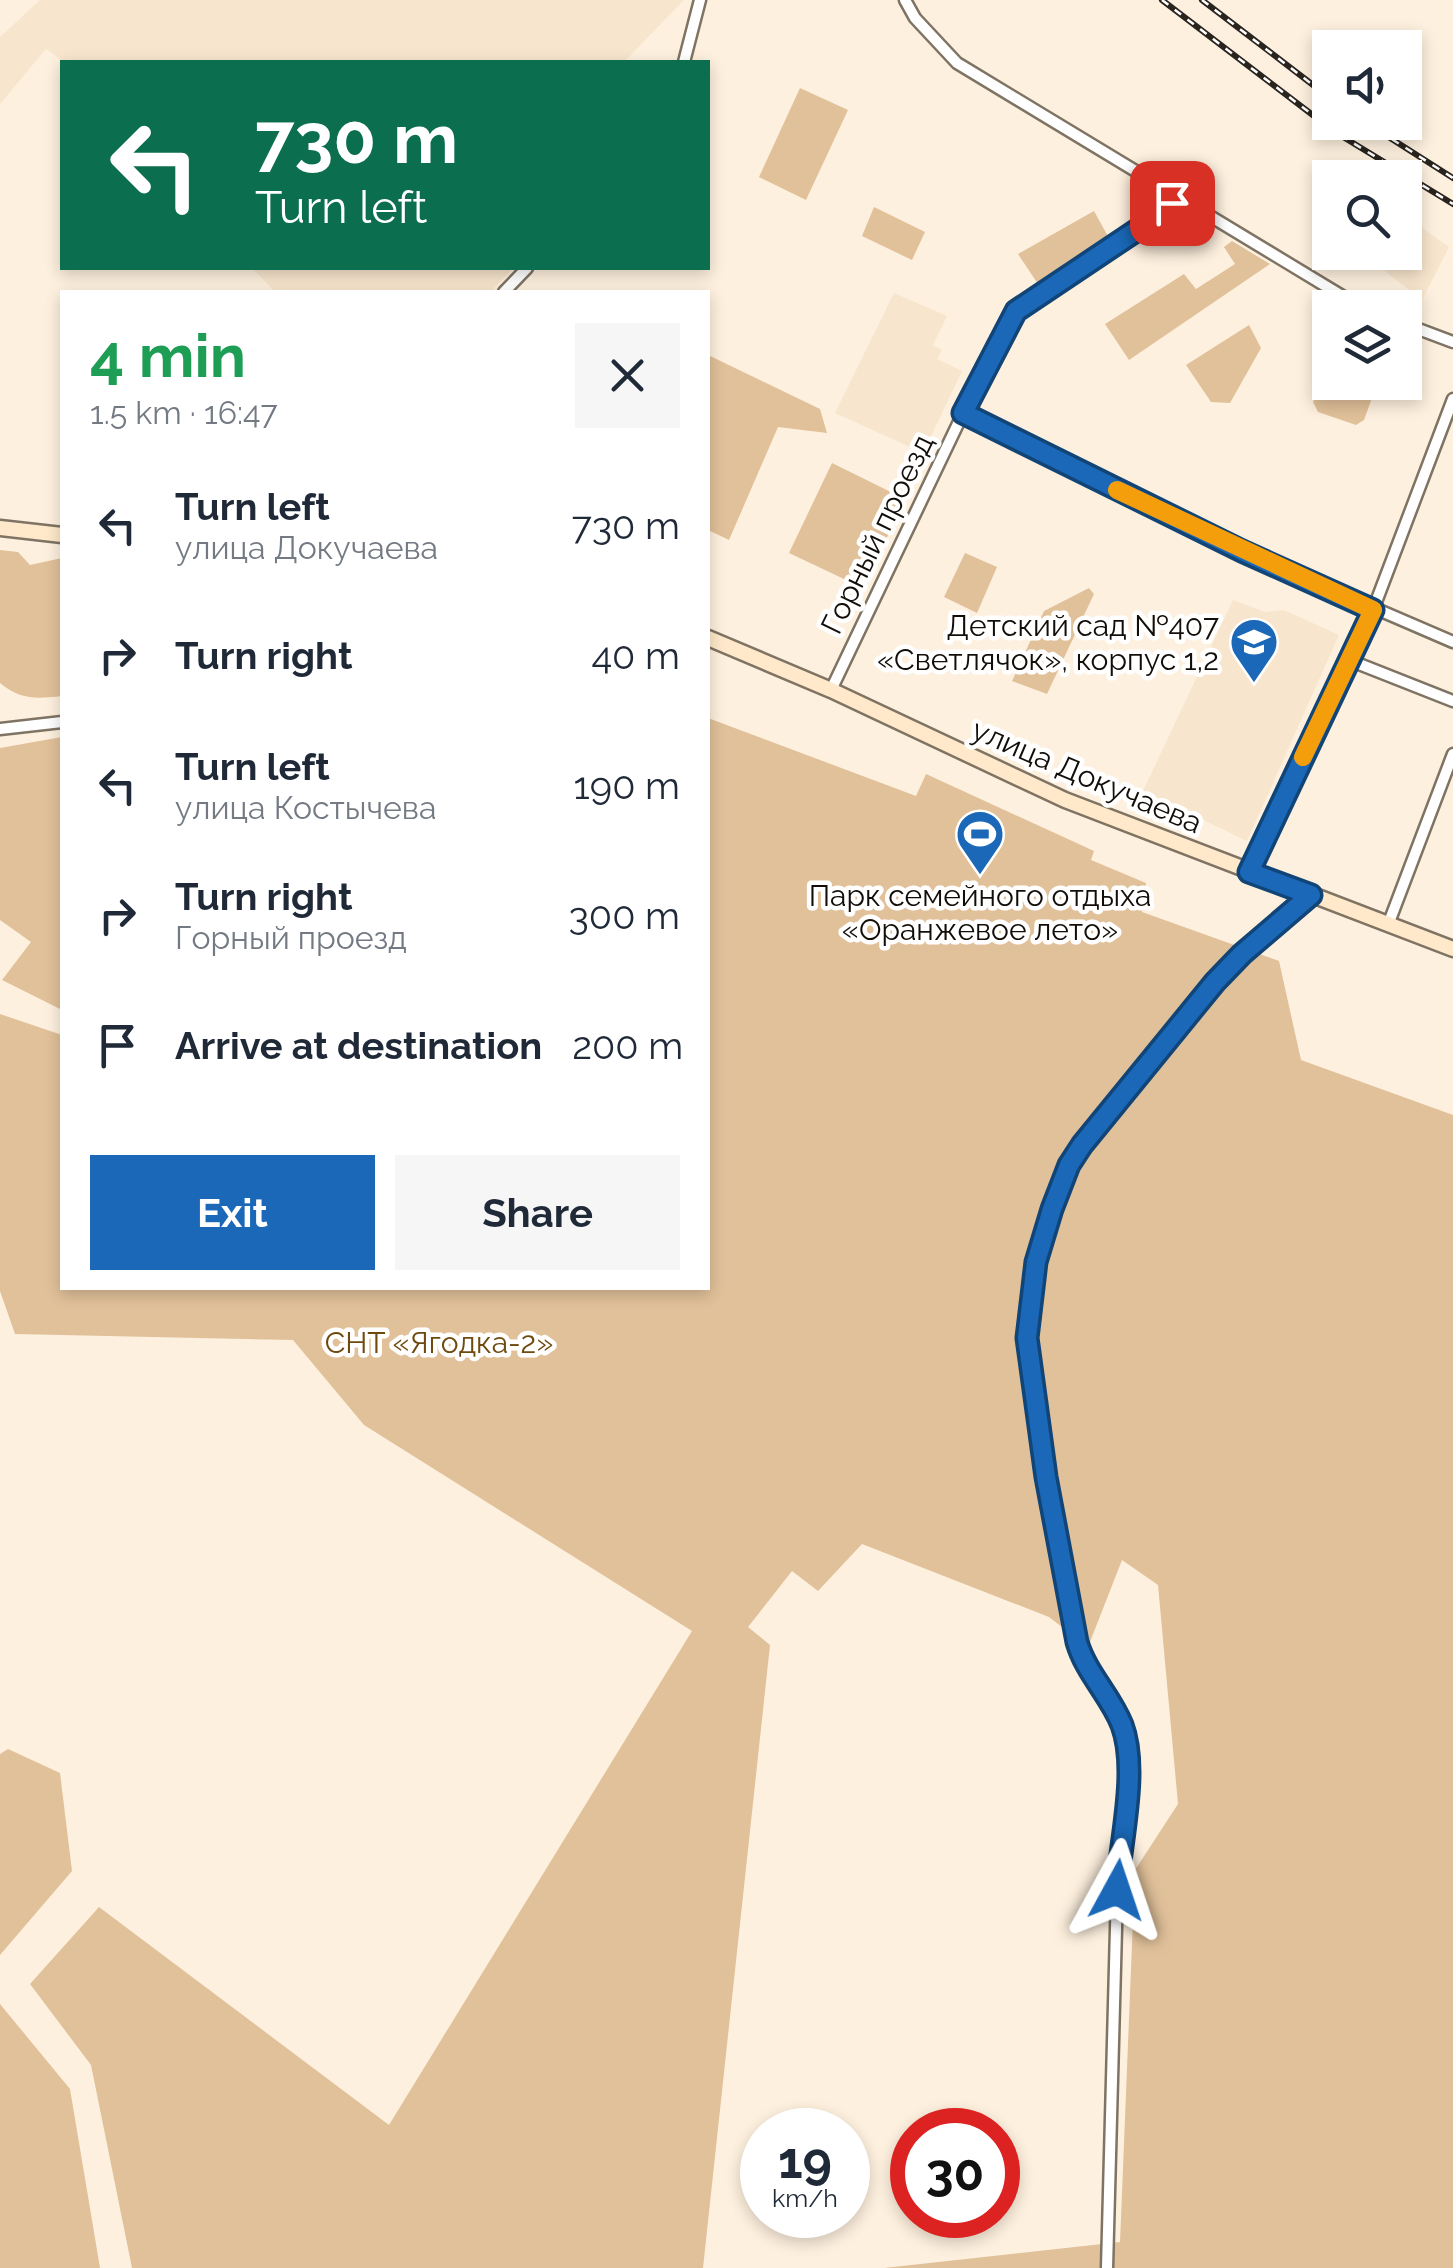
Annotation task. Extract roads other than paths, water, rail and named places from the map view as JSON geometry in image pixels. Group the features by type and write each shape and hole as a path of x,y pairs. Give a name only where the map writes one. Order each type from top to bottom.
{"main road":[{"path":"0,528 60,535"},
{"name":"улица Докучаева","path":"710,639 831,690 1065,800 1453,948"}],"street":[{"path":"685,60 700,0"},
{"path":"905,0 957,63 1332,290"},
{"name":"Горный проезд","path":"831,690 1016,311 1167,210 1176,196"},
{"path":"506,290 525,270"},
{"path":"1422,330 1453,342"},
{"path":"1249,872 1373,610 1453,399"},
{"path":"963,413 1242,551 1453,642"},
{"path":"1349,660 1453,702"},
{"path":"0,729 60,722"},
{"path":"1388,925 1453,754"},
{"path":"1107,2268 1117,1890 1128,1748 1122,1725 1082,1659 1077,1642 1046,1477 1027,1338 1036,1262 1059,1188 1082,1145 1215,982 1311,895"}],"railway":[{"path":"1162,0 1335,132 1453,204"},
{"path":"1202,0 1312,84"},
{"path":"1393,140 1453,178"}],"place":[{"name":"Детский сад №407 «Светлячок», корпус 1,2","path":"1254,684"},
{"name":"Парк семейного отдыха «Оранжевое лето»","path":"980,876"}],"park label":[{"name":"СНТ «Ягодка-2»","path":"439,1342"}]}
